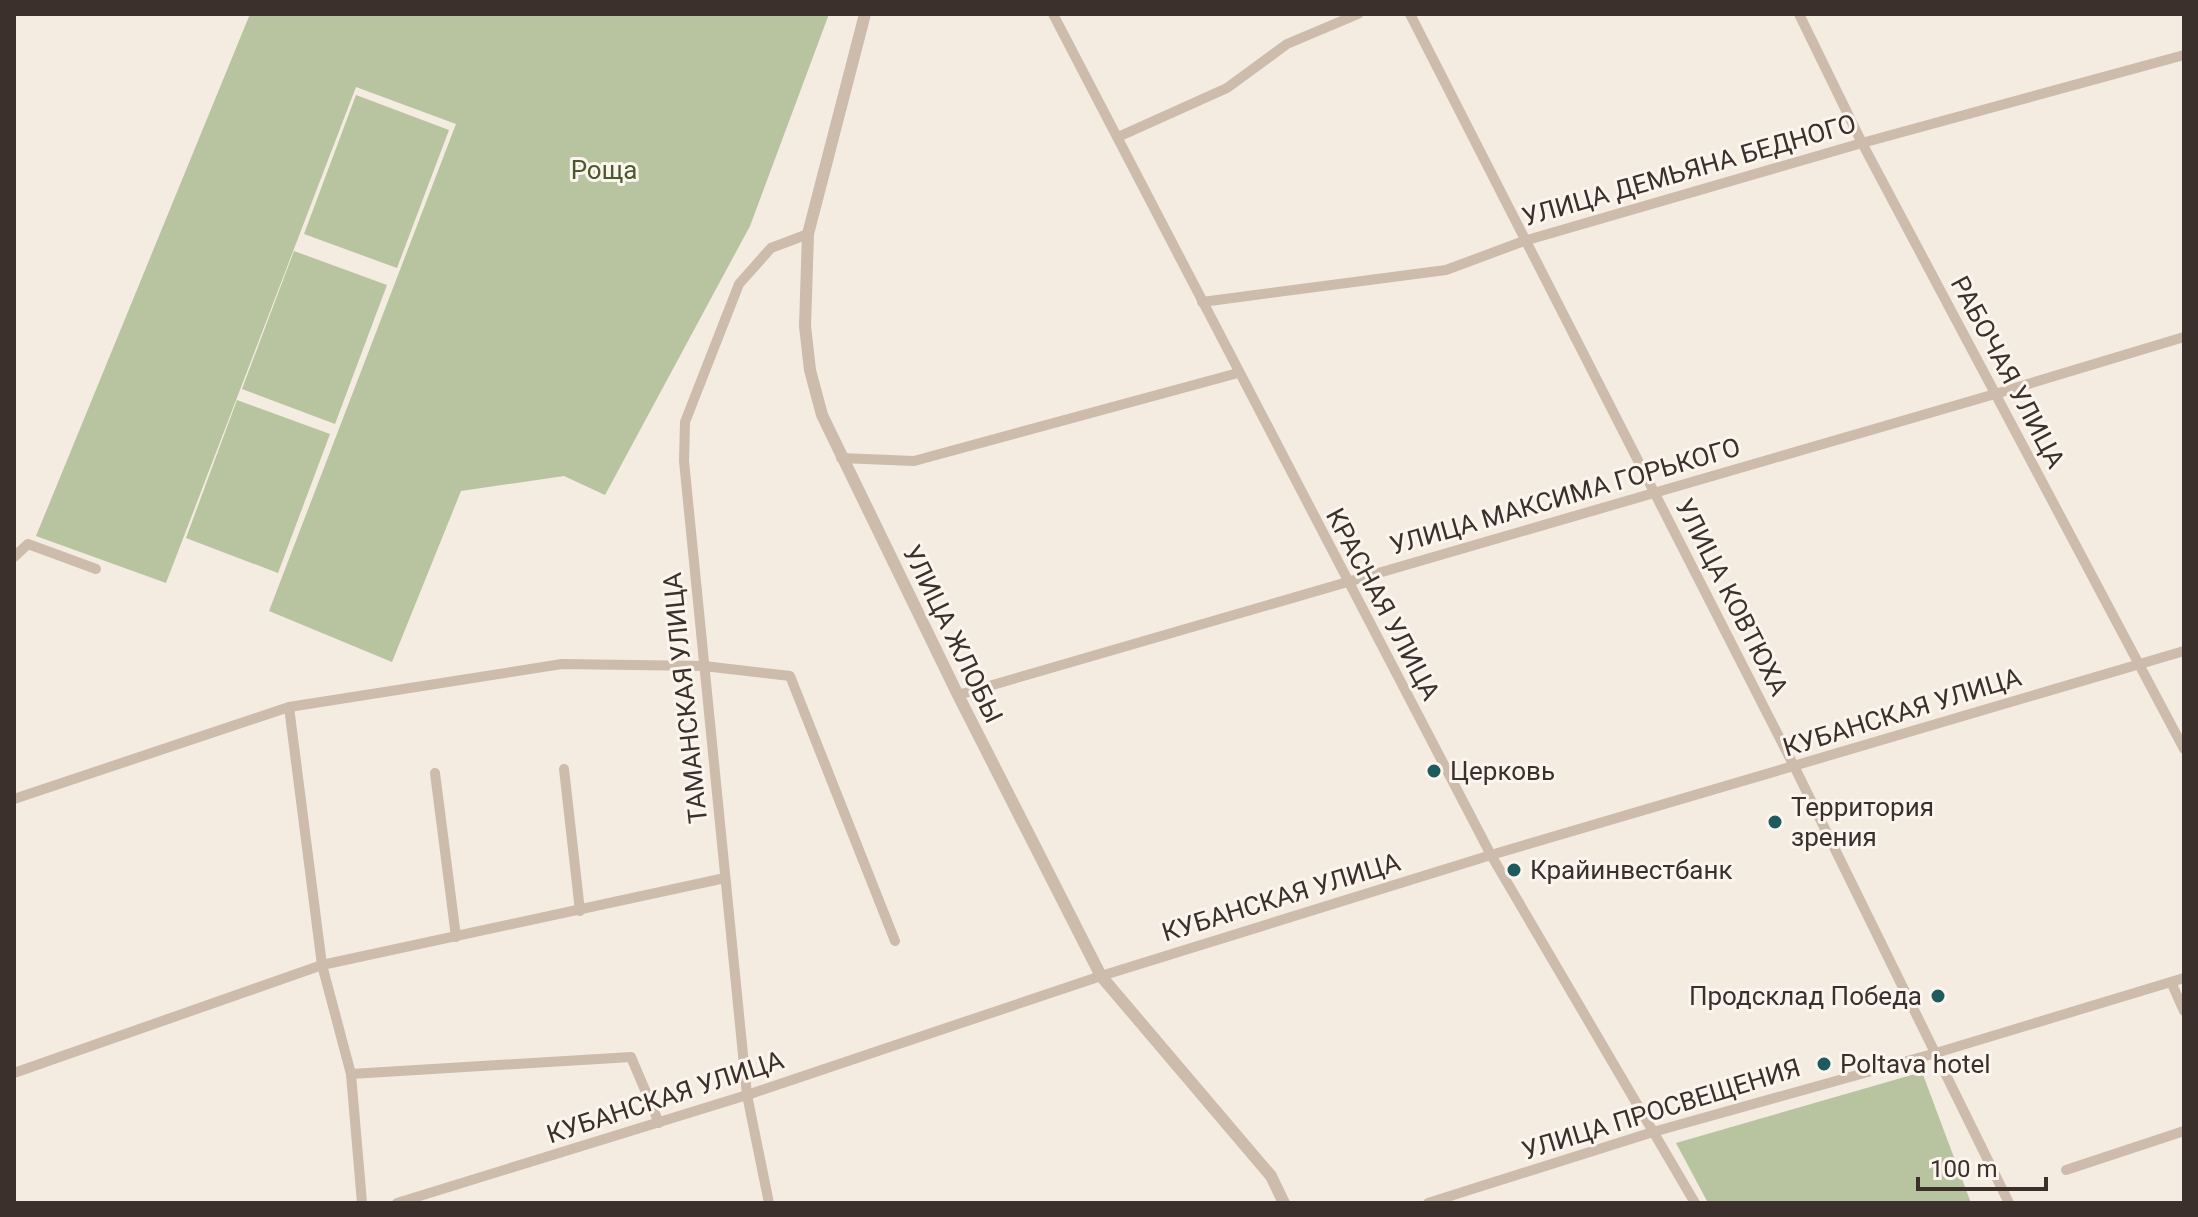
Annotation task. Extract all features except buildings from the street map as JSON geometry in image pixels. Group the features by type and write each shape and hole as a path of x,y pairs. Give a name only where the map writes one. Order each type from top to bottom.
{"street":[{"name":"УЛИЦА ЖЛОБЫ","path":"865,14 808,234 805,326 810,370 822,415 958,695 1101,976 1271,1176 1284,1203"},
{"name":"КРАСНАЯ УЛИЦА","path":"1053,14 1491,855 1695,1203"},
{"path":"1118,137 1227,88 1287,44 1358,14"},
{"name":"УЛИЦА КОВТЮХА","path":"1410,14 1795,768 2009,1203"},
{"name":"РАБОЧАЯ УЛИЦА","path":"1799,14 1862,143 2184,749"},
{"name":"УЛИЦА ДЕМЬЯНА БЕДНОГО","path":"1202,302 1446,270 1524,241 1862,143 2183,57"},
{"name":"ТАМАНСКАЯ УЛИЦА","path":"769,1203 747,1095 684,461 685,422 739,284 771,248 808,234"},
{"name":"УЛИЦА МАКСИМА ГОРЬКОГО","path":"958,695 2184,337"},
{"path":"841,458 914,461 1238,373"},
{"path":"14,557 28,544 96,569"},
{"name":"КУБАНСКАЯ УЛИЦА","path":"397,1203 659,1123 1101,976 1491,855 2184,651"},
{"path":"14,799 289,707 562,664 704,666 790,676 895,941"},
{"path":"289,707 322,965 351,1074 362,1203"},
{"path":"564,769 580,911"},
{"path":"435,773 456,937"},
{"path":"14,1073 322,965 725,878"},
{"name":"УЛИЦА ПРОСВЕЩЕНИЯ","path":"1428,1203 1653,1132 1936,1053 2184,978"},
{"path":"2171,982 2184,1011"},
{"path":"351,1074 631,1057 659,1123"},
{"path":"2066,1170 2184,1131"}],"green space":[{"name":"Роща","path":"250,14 829,14 750,226 605,495 564,476 461,491 392,662 269,611 456,124 356,87 166,583 36,536"},
{"path":"356,95 449,130 397,268 304,234"},
{"path":"294,251 387,285 335,424 242,389"},
{"path":"237,400 330,434 278,573 186,538"},
{"path":"1922,1072 1971,1203 1708,1203 1676,1143"}],"place":[{"name":"Церковь","path":"1434,771"},
{"name":"Территория зрения","path":"1775,822"},
{"name":"Крайинвестбанк","path":"1514,870"},
{"name":"Продсклад Победа","path":"1938,996"},
{"name":"Poltava hotel","path":"1824,1064"}]}
